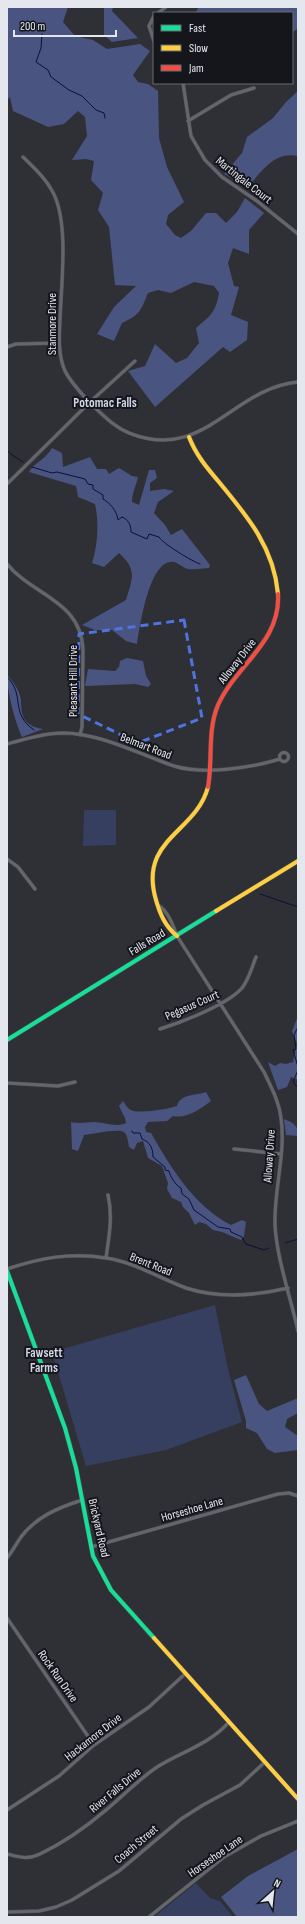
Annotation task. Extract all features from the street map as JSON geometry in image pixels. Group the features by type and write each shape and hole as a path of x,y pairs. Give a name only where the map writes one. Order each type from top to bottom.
{"street":[{"path":"153,18 149,26 153,38"},
{"name":"Martingale Court","path":"183,84 191,136 197,148 214,170 257,200 298,234"},
{"path":"188,121 231,95 254,88"},
{"name":"Stanmore Drive","path":"23,158 42,176 52,189 60,208 62,222 62,249 59,343 60,357 65,372 90,402 114,425 137,436 151,440 189,437 209,427 260,392 277,385 298,382"},
{"path":"7,347 16,344 59,343"},
{"path":"7,484 90,402 135,361"},
{"name":"Alloway Drive","path":"189,437 198,457 262,538 274,565 278,585 278,608 265,642 227,688 216,710 212,730 208,788 200,809 168,838 156,861 153,875 154,890 158,911 168,929 177,936 264,1072 274,1092 281,1117 283,1134 276,1200 276,1225 278,1243 298,1332"},
{"name":"Pleasant Hill Drive","path":"7,564 18,576 67,610 78,627 83,646 82,727 80,735"},
{"name":"Belmart Road","path":"7,744 46,734 63,733 80,735 104,740 176,766 210,770 256,765 280,759"},
{"path":"7,859 20,870 35,889"},
{"name":"Falls Road","path":"7,1040 298,861"},
{"name":"Pegasus Court","path":"160,1029 220,1004 243,987 256,957"},
{"path":"7,1083 58,1086 75,1082"},
{"path":"234,1149 281,1154"},
{"path":"106,1258 111,1224 108,1195"},
{"name":"Brent Road","path":"7,1270 34,1260 55,1256 81,1255 106,1258 130,1264 186,1288 214,1294 250,1296 288,1288"},
{"name":"Brickyard Road","path":"7,1270 65,1428 76,1468 91,1547 99,1570 111,1590 298,1799"},
{"name":"Horseshoe Lane","path":"91,1547 278,1494 289,1493 298,1496"},
{"path":"7,1558 21,1537 35,1522 56,1509 82,1500"},
{"name":"Rock Run Drive","path":"7,1618 94,1745"},
{"name":"Hackamore Drive","path":"7,1810 59,1776 94,1745 149,1707 186,1673"},
{"name":"River Falls Drive","path":"7,1854 22,1858 40,1854 90,1822 135,1784 157,1768 180,1754 212,1738 229,1722"},
{"name":"Coach Street","path":"7,1912 39,1911 56,1907 72,1900 119,1871 181,1819 240,1784 265,1762"},
{"name":"Horseshoe Lane","path":"149,1917 224,1857 262,1836 298,1821"}],"highlighted area":[{"path":"184,620 202,718 138,743 78,714 79,634"}],"shaded area":[{"path":"7,7 68,7 63,22 75,36 93,40 107,49 140,44 150,51 133,75 138,82 148,84 158,91 159,138 167,167 184,202 168,215 166,224 175,235 181,238 191,231 206,213 216,213 226,223 237,212 245,198 264,213 249,230 249,254 233,248 228,263 234,286 239,287 231,315 248,322 247,340 230,352 223,347 155,407 128,371 145,366 155,344 176,363 187,358 199,343 196,328 212,313 219,293 214,286 194,282 171,293 158,290 148,293 144,304 139,311 133,317 122,323 114,341 97,334 114,307 136,286 115,285 109,227 98,210 103,193 91,180 94,161 86,159 72,160 87,136 85,117 78,111 64,124 48,127 13,111 10,97 7,100"},
{"path":"104,7 113,7 112,11 138,38 112,42 104,35"},
{"path":"199,7 298,7 298,30 297,29 293,32 293,12 196,12"},
{"path":"298,91 298,156 282,156 275,159 248,187 224,174 242,153 247,137 273,118 286,102"},
{"path":"52,448 62,453 63,467 90,457 97,469 106,469 109,474 119,468 132,476 138,477 132,502 139,505 149,470 155,470 157,478 150,483 150,491 164,489 174,491 158,502 154,513 165,525 171,535 182,529 210,565 209,568 190,569 174,562 165,564 158,571 147,595 137,644 126,641 112,630 95,630 82,625 126,600 132,575 129,565 119,553 104,567 92,563 96,549 97,534 95,504 78,497 76,486 29,472"},
{"path":"127,658 143,661 146,676 151,684 148,687 135,684 85,686 88,669 115,671 119,667 120,661"},
{"path":"7,675 18,690 25,720 32,726 43,729 22,737 12,706 8,689"},
{"path":"84,810 116,810 116,845 83,846"},
{"path":"298,1016 298,1080 291,1077 287,1087 278,1090 268,1062 275,1066 280,1063 286,1064 293,1062 297,1044 292,1031"},
{"path":"206,1092 211,1101 193,1113 178,1117 173,1116 167,1121 148,1122 145,1127 146,1132 151,1133 175,1172 206,1208 231,1225 242,1220 246,1222 244,1236 241,1240 213,1230 206,1224 199,1222 195,1225 181,1202 172,1198 167,1189 168,1183 162,1166 148,1158 143,1141 137,1143 134,1150 129,1147 127,1137 124,1132 111,1131 84,1135 78,1151 72,1149 71,1122 94,1122 118,1125 126,1123 119,1106 123,1101 131,1110 154,1111 177,1106 185,1097"},
{"path":"284,1119 295,1125 298,1136 286,1135"},
{"path":"215,1305 228,1369 242,1422 166,1450 86,1466 52,1352"},
{"path":"246,1375 259,1404 267,1411 298,1398 298,1413 287,1419 285,1427 298,1436 298,1450 275,1453 267,1449 257,1433 246,1428 246,1421 234,1380"},
{"path":"298,1849 298,1917 237,1917 221,1897 248,1876"},
{"path":"196,1883 210,1898 220,1901 233,1917 154,1917"}],"waterway":[{"path":"42,34 41,48 36,62 48,70 51,77 69,90 82,96 96,110 104,113 105,118"},
{"path":"7,450 23,462"},
{"path":"32,467 52,473 57,472 85,479 88,484 93,485 93,489 103,495 103,499 113,508 118,520 122,517 127,521 130,525 131,532 147,539 149,534 159,537 178,552 200,564"},
{"path":"7,677 16,690 19,711 22,717 26,724 34,730"},
{"path":"260,894 298,907"},
{"path":"298,1027 294,1035 296,1049 293,1050 298,1067"},
{"path":"298,1070 293,1082 298,1088"},
{"path":"132,1131 133,1133 140,1133 142,1139 149,1144 152,1148 153,1157 165,1167 165,1170 169,1171 174,1181 181,1188 182,1194 189,1199 194,1210 218,1227 230,1229 231,1232 242,1237 246,1244 264,1250 269,1248"},
{"path":"285,1243 298,1239"}],"traffic: fast":[{"path":"7,1040 216,911"},
{"path":"7,1271 65,1428 76,1468 93,1556 111,1590 154,1638"}],"traffic: slow":[{"path":"189,437 202,461 240,508 258,534 271,562 276,577 278,594"},
{"path":"177,936 166,924 156,900 153,880 155,863 161,850 202,803 208,787"},
{"path":"216,911 298,861"},
{"path":"154,1638 298,1799"}],"traffic: jam":[{"path":"208,787 212,725 218,705 235,678 265,640 277,611 278,594"}],"district":[{"name":"Potomac Falls","path":"105,402"},
{"name":"Fawsett Farms","path":"44,1360"}]}
